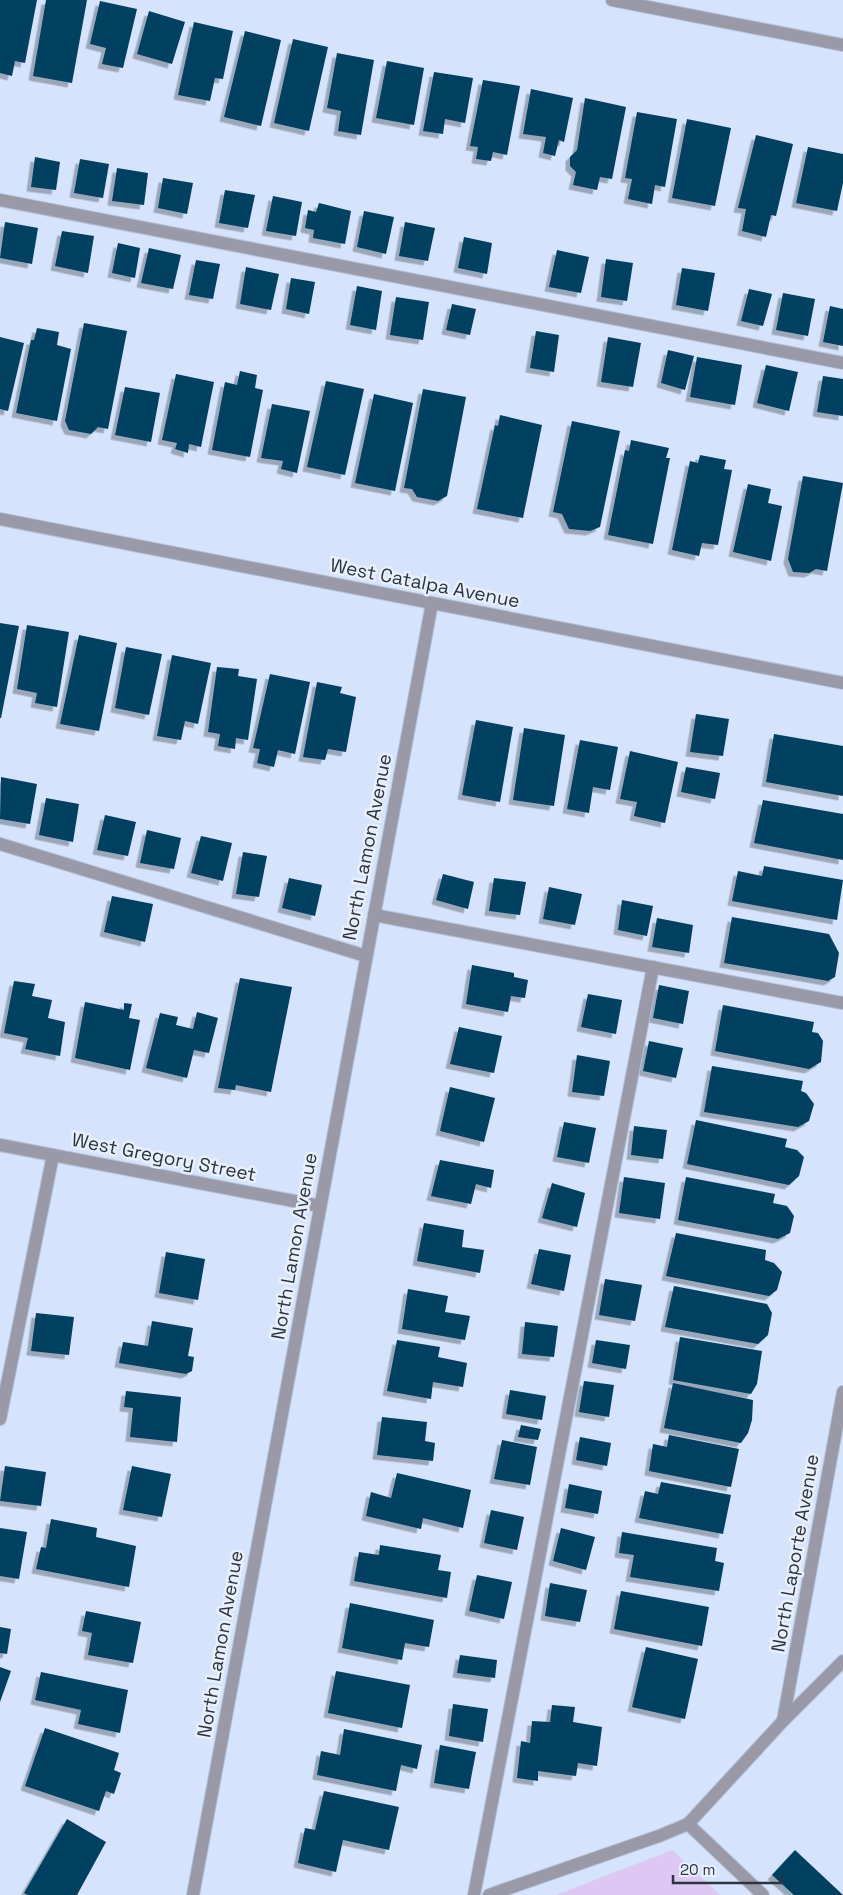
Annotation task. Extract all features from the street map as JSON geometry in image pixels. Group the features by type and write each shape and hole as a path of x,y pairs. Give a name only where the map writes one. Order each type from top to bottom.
{"street":[{"path":"612,0 843,45"},
{"path":"0,200 843,363"},
{"name":"West Catalpa Avenue","path":"0,519 843,683"},
{"name":"North Lamon Avenue","path":"193,1895 432,603"},
{"path":"0,844 366,956"},
{"path":"374,915 843,1003"},
{"path":"474,1895 653,967"},
{"name":"West Gregory Street","path":"0,1145 320,1206"},
{"path":"0,1419 53,1155"},
{"name":"North Laporte Avenue","path":"783,1721 843,1392"},
{"path":"489,1895 688,1824 783,1721 843,1661"},
{"path":"688,1824 764,1895"}],"shaded area":[{"path":"672,1850 720,1895 556,1895"}],"building":[{"path":"0,0 37,0 25,63 15,61 12,76 0,73"},
{"path":"46,0 87,0 72,83 33,76"},
{"path":"100,1 137,9 123,68 102,64 106,48 90,44"},
{"path":"149,11 185,22 172,64 137,54"},
{"path":"194,22 233,31 223,79 215,78 210,101 178,95"},
{"path":"245,31 281,40 261,126 224,117"},
{"path":"293,39 328,47 309,131 274,123"},
{"path":"337,53 374,60 361,135 338,131 341,111 327,108"},
{"path":"387,61 424,68 414,125 376,118"},
{"path":"434,72 473,78 465,123 445,119 443,134 423,131"},
{"path":"483,80 520,86 507,155 493,152 491,161 476,159 478,147 470,146"},
{"path":"531,89 573,98 564,142 559,140 555,156 543,153 546,137 523,134"},
{"path":"585,98 626,107 612,179 600,177 597,190 573,185 576,172 570,166 570,157 577,150"},
{"path":"637,112 677,119 665,187 655,185 652,204 628,199 632,179 625,178"},
{"path":"687,119 731,128 715,206 672,198"},
{"path":"756,135 793,144 776,216 771,215 766,237 742,231 746,209 738,208"},
{"path":"808,147 843,154 843,183 837,211 796,203"},
{"path":"35,157 60,162 56,190 31,187"},
{"path":"80,159 109,164 103,198 74,193"},
{"path":"117,168 148,173 144,205 112,201"},
{"path":"163,178 193,183 187,214 158,208"},
{"path":"225,190 255,195 248,228 219,223"},
{"path":"273,196 302,202 296,236 266,231"},
{"path":"319,203 351,211 345,244 313,238 314,230 305,228 308,210 316,212"},
{"path":"364,211 394,217 386,254 357,247"},
{"path":"5,222 38,228 32,264 0,258"},
{"path":"405,222 435,228 428,261 399,256"},
{"path":"62,231 94,236 88,273 55,266"},
{"path":"464,237 492,243 487,274 458,268"},
{"path":"118,243 140,248 135,278 112,273"},
{"path":"149,248 181,255 173,289 141,283"},
{"path":"557,250 589,257 581,293 549,287"},
{"path":"606,259 633,263 627,301 601,297"},
{"path":"196,260 220,264 213,299 189,295"},
{"path":"246,267 279,274 271,310 240,304"},
{"path":"682,268 715,273 708,311 676,305"},
{"path":"291,278 315,282 309,314 286,309"},
{"path":"357,286 382,291 376,330 350,325"},
{"path":"749,289 772,294 763,326 741,321"},
{"path":"783,293 815,299 808,336 776,330"},
{"path":"396,297 429,302 423,340 390,335"},
{"path":"452,304 476,309 470,335 446,330"},
{"path":"830,306 843,309 843,346 823,342"},
{"path":"84,323 127,331 108,429 98,427 91,434 69,430 65,421"},
{"path":"37,328 59,332 57,345 71,349 57,421 16,413 31,340 34,340"},
{"path":"536,331 559,335 554,372 530,368"},
{"path":"0,337 24,343 8,411 0,409"},
{"path":"608,337 641,343 633,387 601,382"},
{"path":"668,350 694,356 685,390 661,383"},
{"path":"697,357 742,365 735,405 690,397"},
{"path":"766,365 798,372 789,411 757,403"},
{"path":"240,371 257,375 255,388 263,390 250,457 212,450 225,382 237,385"},
{"path":"176,374 214,382 201,447 189,444 188,453 175,449 177,443 162,440"},
{"path":"823,376 843,379 843,416 817,412"},
{"path":"326,381 364,389 345,475 307,467"},
{"path":"125,387 160,393 151,442 115,435"},
{"path":"423,389 466,397 447,496 438,501 417,497 412,489 404,488"},
{"path":"374,394 413,403 395,491 355,483"},
{"path":"272,404 310,411 297,473 281,469 283,461 261,458"},
{"path":"500,415 542,425 523,518 477,509 495,425 498,426"},
{"path":"572,421 620,431 600,527 590,531 569,529 562,514 553,512"},
{"path":"631,440 669,448 666,458 670,458 653,544 608,535 625,450 629,451"},
{"path":"700,455 726,460 724,469 732,470 718,545 702,543 699,556 672,550 690,461 698,463"},
{"path":"803,476 843,483 827,571 816,569 809,573 793,572 788,559"},
{"path":"748,484 771,489 768,503 782,506 771,561 733,552"},
{"path":"0,623 19,626 1,718 0,718"},
{"path":"27,625 69,632 57,707 35,703 37,693 17,689"},
{"path":"79,635 117,643 99,731 60,724"},
{"path":"126,647 162,654 149,715 115,708"},
{"path":"172,655 211,663 198,724 185,721 181,740 157,736"},
{"path":"217,667 239,669 238,676 257,679 248,740 236,738 235,749 218,746 220,734 208,732"},
{"path":"270,674 310,682 295,754 278,750 274,767 257,763 260,749 253,748"},
{"path":"317,682 342,687 340,693 356,697 346,752 328,749 325,760 303,757"},
{"path":"696,714 729,719 723,756 690,752"},
{"path":"476,720 513,727 500,802 462,795"},
{"path":"524,728 565,735 554,806 513,800"},
{"path":"774,734 843,746 843,796 766,782"},
{"path":"580,740 618,747 610,790 593,787 589,813 567,809"},
{"path":"630,751 678,762 665,823 634,816 637,802 620,799"},
{"path":"686,767 720,773 715,799 681,792"},
{"path":"1,777 37,784 30,824 0,819"},
{"path":"46,798 79,804 73,842 39,835"},
{"path":"763,800 843,814 843,860 754,843"},
{"path":"105,815 136,822 128,856 97,850"},
{"path":"147,830 181,838 174,869 140,863"},
{"path":"201,836 232,843 223,881 191,873"},
{"path":"243,852 267,856 259,897 236,894"},
{"path":"764,866 843,880 837,920 732,901 738,871 762,876"},
{"path":"443,874 474,882 468,909 436,900"},
{"path":"289,878 322,885 315,916 282,908"},
{"path":"494,878 526,882 520,915 489,911"},
{"path":"549,887 582,894 575,925 543,919"},
{"path":"112,896 153,904 145,942 104,932"},
{"path":"622,900 653,906 647,936 618,930"},
{"path":"732,917 829,934 839,953 835,977 828,981 724,963"},
{"path":"657,918 693,925 689,953 652,947"},
{"path":"472,965 514,973 514,977 528,980 525,998 511,996 508,1012 466,1004"},
{"path":"240,978 292,987 271,1092 236,1085 235,1090 218,1088"},
{"path":"14,981 35,984 32,996 52,1000 48,1018 65,1022 60,1056 25,1049 28,1038 4,1033"},
{"path":"659,985 689,991 683,1024 653,1018"},
{"path":"588,994 622,1000 616,1034 581,1027"},
{"path":"85,1002 124,1010 124,1003 132,1004 129,1018 140,1020 130,1070 75,1058"},
{"path":"723,1005 814,1022 812,1032 818,1033 823,1041 821,1062 809,1069 715,1051"},
{"path":"197,1012 218,1018 209,1053 194,1050 187,1078 146,1068 160,1013 178,1017 176,1025 193,1029"},
{"path":"459,1027 502,1036 494,1073 450,1064"},
{"path":"649,1041 683,1048 676,1078 643,1071"},
{"path":"577,1055 610,1061 604,1096 572,1092"},
{"path":"712,1066 803,1081 801,1091 806,1093 814,1104 809,1121 798,1127 704,1112"},
{"path":"450,1087 495,1098 484,1142 440,1131"},
{"path":"696,1120 787,1139 785,1147 797,1150 804,1157 799,1176 789,1185 687,1164"},
{"path":"564,1122 596,1128 589,1163 557,1157"},
{"path":"634,1126 667,1130 663,1159 631,1155"},
{"path":"440,1160 494,1170 491,1188 476,1184 471,1204 431,1196"},
{"path":"624,1177 665,1183 660,1219 619,1213"},
{"path":"686,1177 775,1194 773,1203 787,1206 794,1216 790,1233 778,1239 678,1220"},
{"path":"552,1183 585,1193 577,1227 542,1218"},
{"path":"424,1223 464,1230 462,1247 484,1250 480,1273 417,1261"},
{"path":"676,1233 766,1250 765,1260 774,1263 782,1272 777,1290 769,1296 666,1276"},
{"path":"539,1249 571,1255 564,1291 531,1284"},
{"path":"166,1252 205,1259 198,1300 159,1293"},
{"path":"605,1279 642,1285 635,1321 599,1315"},
{"path":"674,1286 767,1304 772,1313 768,1335 758,1344 665,1327"},
{"path":"408,1289 448,1296 445,1312 470,1316 465,1340 402,1329"},
{"path":"36,1313 74,1317 69,1355 31,1351"},
{"path":"152,1321 193,1328 188,1356 194,1357 192,1371 186,1374 119,1363 123,1342 148,1346"},
{"path":"525,1322 558,1326 554,1357 522,1354"},
{"path":"680,1337 762,1351 757,1384 751,1394 673,1380"},
{"path":"397,1340 440,1347 438,1357 467,1363 463,1387 433,1382 431,1399 387,1391"},
{"path":"596,1340 630,1345 626,1369 592,1363"},
{"path":"584,1381 614,1385 609,1417 579,1412"},
{"path":"673,1383 753,1400 752,1420 748,1433 741,1443 664,1428"},
{"path":"510,1390 546,1396 542,1420 506,1414"},
{"path":"126,1391 181,1397 177,1442 130,1437 133,1408 124,1407"},
{"path":"382,1417 427,1422 425,1441 435,1443 433,1461 377,1455"},
{"path":"521,1425 541,1429 538,1440 518,1437"},
{"path":"669,1435 739,1449 731,1487 649,1471 653,1444 667,1447"},
{"path":"580,1437 611,1443 607,1466 576,1460"},
{"path":"502,1440 537,1447 530,1485 494,1479"},
{"path":"5,1466 46,1472 41,1506 0,1501"},
{"path":"132,1466 171,1474 162,1517 123,1510"},
{"path":"397,1473 471,1490 463,1528 423,1518 421,1529 366,1516 371,1492 391,1498"},
{"path":"661,1482 731,1495 723,1534 639,1518 645,1491 658,1494"},
{"path":"569,1484 602,1491 598,1514 565,1508"},
{"path":"491,1510 524,1517 517,1550 484,1543"},
{"path":"51,1519 97,1528 96,1537 136,1546 129,1587 36,1569 41,1547 46,1548"},
{"path":"0,1528 27,1532 19,1579 0,1576"},
{"path":"561,1528 595,1537 586,1570 553,1561"},
{"path":"622,1532 717,1548 715,1561 724,1563 719,1591 630,1577 634,1555 619,1553"},
{"path":"380,1545 441,1555 438,1570 451,1572 447,1598 354,1581 359,1552 379,1555"},
{"path":"477,1575 512,1582 504,1619 469,1611"},
{"path":"550,1583 587,1590 580,1622 545,1616"},
{"path":"621,1591 709,1607 702,1646 614,1629"},
{"path":"350,1603 434,1620 429,1647 405,1643 402,1660 342,1648"},
{"path":"86,1611 141,1622 133,1663 88,1655 92,1633 82,1631"},
{"path":"0,1627 11,1629 7,1654 0,1653"},
{"path":"646,1647 698,1659 685,1719 632,1707"},
{"path":"460,1655 497,1660 495,1678 457,1673"},
{"path":"0,1667 11,1671 0,1702"},
{"path":"336,1671 410,1685 402,1728 328,1713"},
{"path":"41,1672 128,1690 120,1733 78,1724 81,1710 35,1700"},
{"path":"453,1704 488,1709 483,1742 449,1736"},
{"path":"552,1705 575,1707 573,1722 602,1727 597,1766 578,1763 576,1776 538,1771 538,1781 517,1778 521,1741 530,1743 532,1721 550,1722"},
{"path":"45,1728 119,1753 114,1770 121,1773 114,1794 106,1791 99,1811 25,1786"},
{"path":"344,1729 422,1745 417,1769 401,1765 396,1791 317,1775 321,1751 340,1755"},
{"path":"440,1745 476,1752 469,1789 434,1783"},
{"path":"324,1791 399,1807 389,1850 343,1840 336,1872 298,1863 305,1828 315,1830"},
{"path":"67,1819 106,1842 77,1895 27,1895 24,1893"},
{"path":"795,1850 843,1895 794,1895 772,1875"}]}
